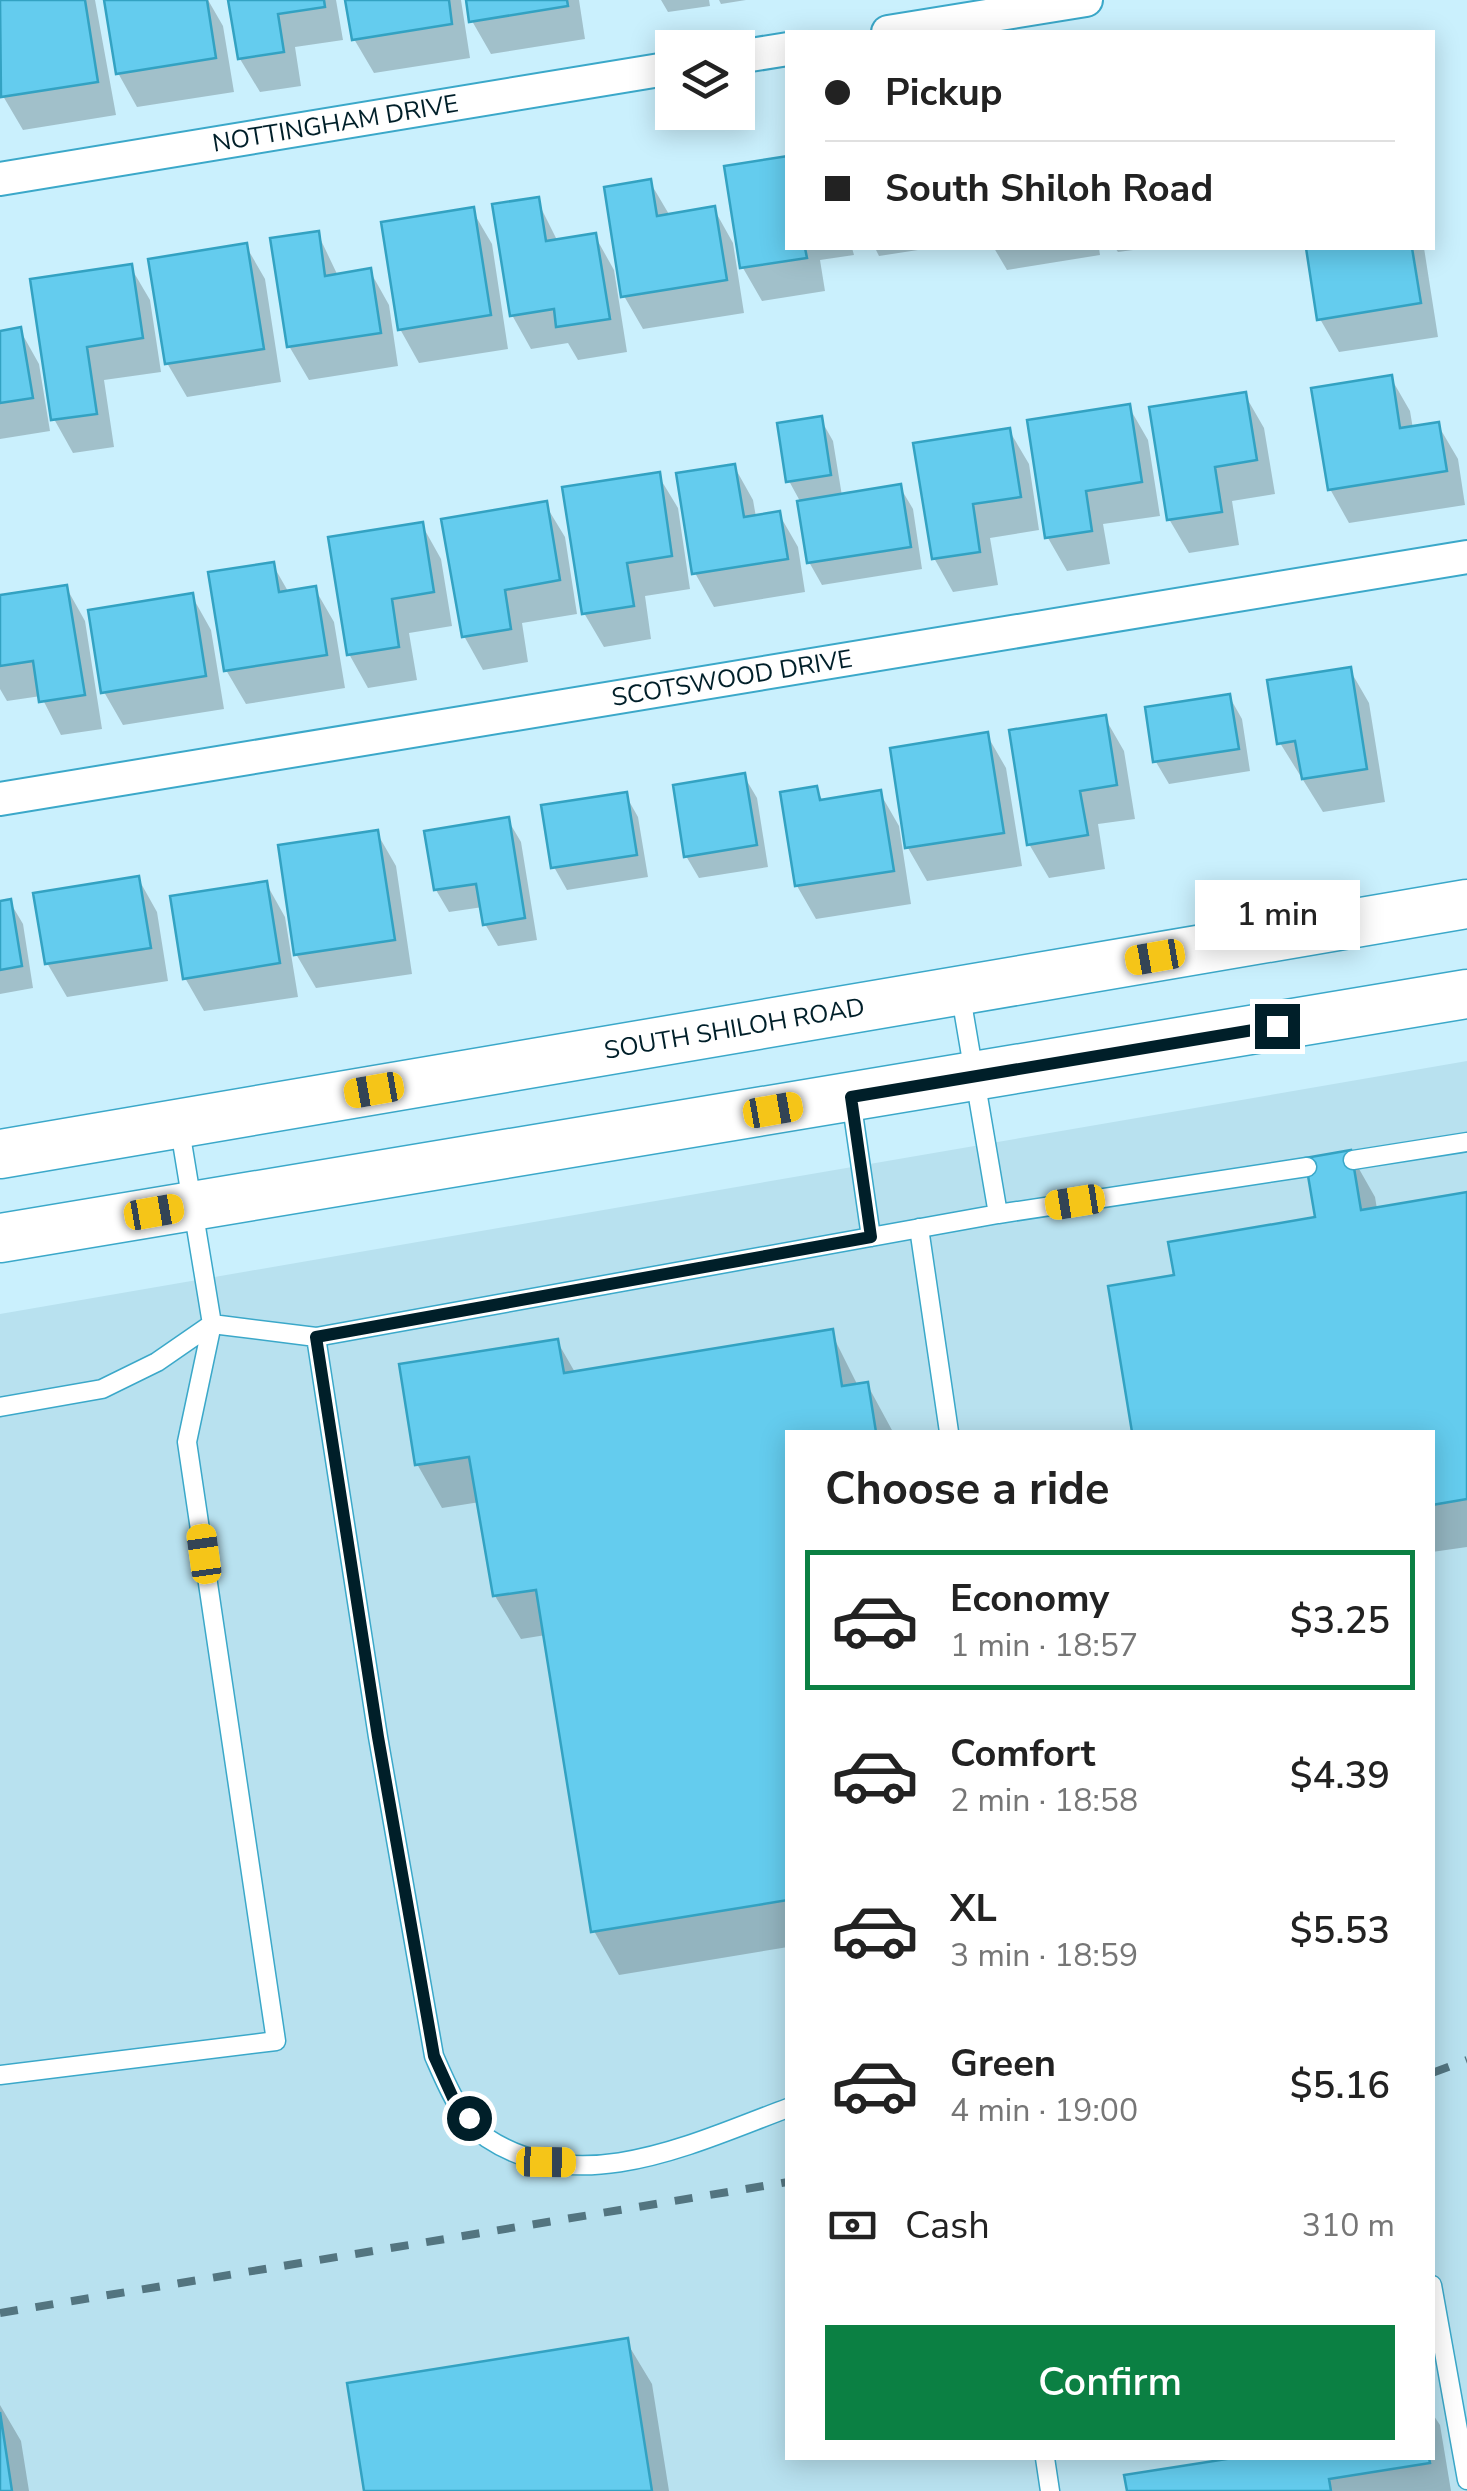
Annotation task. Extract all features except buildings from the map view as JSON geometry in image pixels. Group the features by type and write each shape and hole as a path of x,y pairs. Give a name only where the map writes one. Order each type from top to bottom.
{"main road":[{"name":"SOUTH SHILOH ROAD","path":"0,1154 1467,904"},
{"path":"0,1238 1467,994"}],"street":[{"path":"900,30 1086,0"},
{"path":"755,54 785,49"},
{"name":"NOTTINGHAM DRIVE","path":"0,179 655,71"},
{"name":"SCOTSWOOD DRIVE","path":"0,799 1467,557"}],"lane":[{"path":"960,990 998,1214"},
{"path":"851,1097 871,1237"},
{"path":"0,2075 276,2042 187,1442 212,1324 179,1124"},
{"path":"1353,1160 1467,1142"},
{"path":"0,1407 102,1389 157,1362 212,1324 316,1337 998,1214 1307,1167"},
{"path":"918,1228 949,1430"},
{"path":"316,1337 378,1737 434,2056 453,2098 485,2138 546,2162 612,2164 660,2156 785,2109"},
{"path":"1435,2302 1467,2480"},
{"path":"1044,2460 1050,2491"}],"shaded area":[{"path":"1467,1061 1467,2491 0,2491 0,1314"}],"railway":[{"path":"1435,2072 1467,2060"},
{"path":"0,2313 785,2182"}],"route":[{"path":"469,2118 453,2098 434,2056 378,1737 316,1337 871,1237 851,1097 1277,1026"}]}
